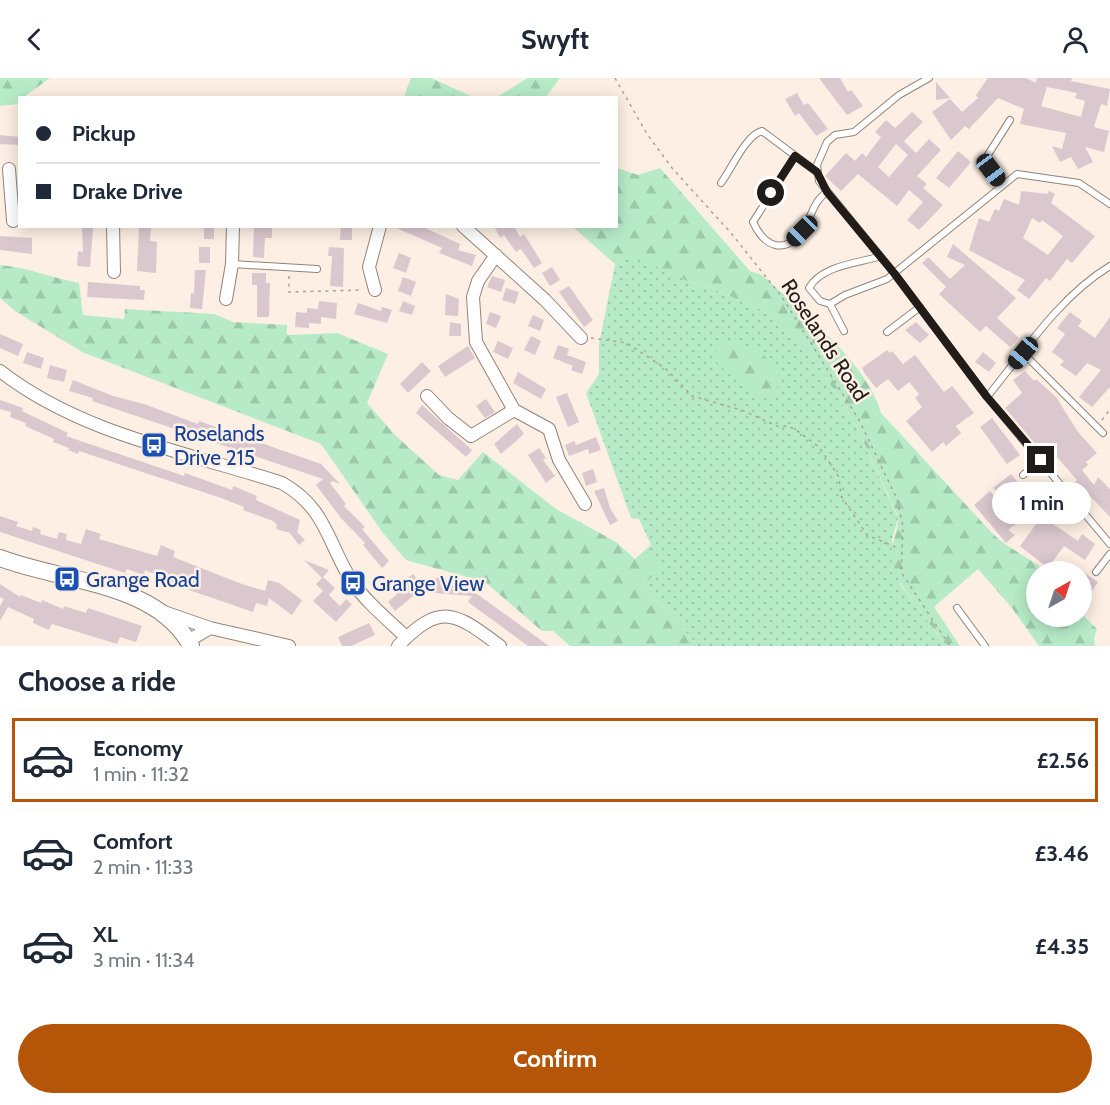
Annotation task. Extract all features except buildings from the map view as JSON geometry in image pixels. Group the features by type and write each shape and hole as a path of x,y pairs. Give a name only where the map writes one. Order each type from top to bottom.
{"street":[{"path":"10,169 13,221"},
{"path":"112,228 114,272"},
{"path":"226,299 232,264 233,228"},
{"path":"375,290 369,267 379,228"},
{"path":"465,228 581,338"},
{"path":"496,255 478,280 473,297 476,342 514,410 549,429 559,460 585,504"},
{"path":"0,371 21,387 92,425 282,483 298,492 318,514 353,583 402,642 434,617 447,615 464,619 500,646"},
{"path":"428,396 448,418 471,436 514,410"},
{"path":"0,558 127,594 163,612 210,628 290,646"},
{"path":"163,612 190,643 210,628"}],"lane":[{"path":"817,172 820,154 827,142 835,135 854,132 899,95 929,78"},
{"path":"1002,185 984,161 1010,120"},
{"path":"721,183 754,133 762,132 817,172 827,192 894,273 987,397 1110,544"},
{"path":"795,156 753,222 760,237 769,244 778,246 793,240 802,231 817,200 827,192"},
{"path":"830,304 845,295 886,279 1017,174 1079,183 1110,204"},
{"path":"844,331 830,304 820,301 809,288 814,280 825,272 878,256"},
{"path":"232,264 317,269"},
{"path":"987,397 1089,278 1110,266"},
{"path":"887,332 920,307"},
{"path":"1023,353 1103,433"},
{"path":"1023,475 1041,460"},
{"path":"1096,572 1110,554"},
{"path":"957,608 986,646"}],"path":[{"name":"Roselands Road","path":"615,78 647,134 672,168 731,233 782,297 859,420 897,500 903,526 900,549 901,572 950,646"},
{"path":"289,269 289,292 375,290"},
{"path":"581,338 627,343 666,369 692,396 744,411 779,427 787,426 795,429 819,447 839,477 841,496 867,535 900,549"},
{"path":"1093,422 1105,420 1110,409"}],"green space":[{"path":"0,78 50,78 25,96 18,96 18,104 0,106"},
{"path":"411,78 431,78 471,96 404,96"},
{"path":"528,78 560,78 547,96 499,96"},
{"path":"618,168 638,175 660,168 750,271 762,275 831,338 862,375 881,413 992,533 1033,561 1026,561 1026,627 1092,627 1092,624 1097,629 1094,638 1095,646 1039,646 1012,608 978,569 934,607 960,646 946,646 907,593 895,572 891,558 897,514 858,430 821,369 762,310 711,288 696,285 634,256 615,264 574,228 618,228"},
{"path":"634,255 696,285 711,288 762,310 821,369 858,430 898,518 892,540 900,584 946,646 698,646 663,606 642,587 653,560 645,550 651,545 639,519 631,518 586,393 599,374 599,344 615,264"},
{"path":"0,265 79,283 83,315 124,319 125,309 214,314 233,322 287,325 287,335 337,333 388,354 367,403 395,435 439,475 458,480 483,452 556,509 616,542 635,559 645,550 660,568 642,587 663,606 698,646 570,646 553,631 542,631 485,582 406,560 383,533 321,444 82,352 15,311 0,298"},
{"path":"727,342 748,347 768,358 778,375 778,385 773,396 762,399 754,396 715,361 714,356 720,345"}],"place":[{"name":"Roselands Drive 215","path":"154,445"},
{"name":"Grange Road","path":"67,579"},
{"name":"Grange View","path":"353,583"}],"route":[{"path":"771,193 795,156 817,172 819,181 827,192 894,273 974,376 987,397 1041,460"}]}
